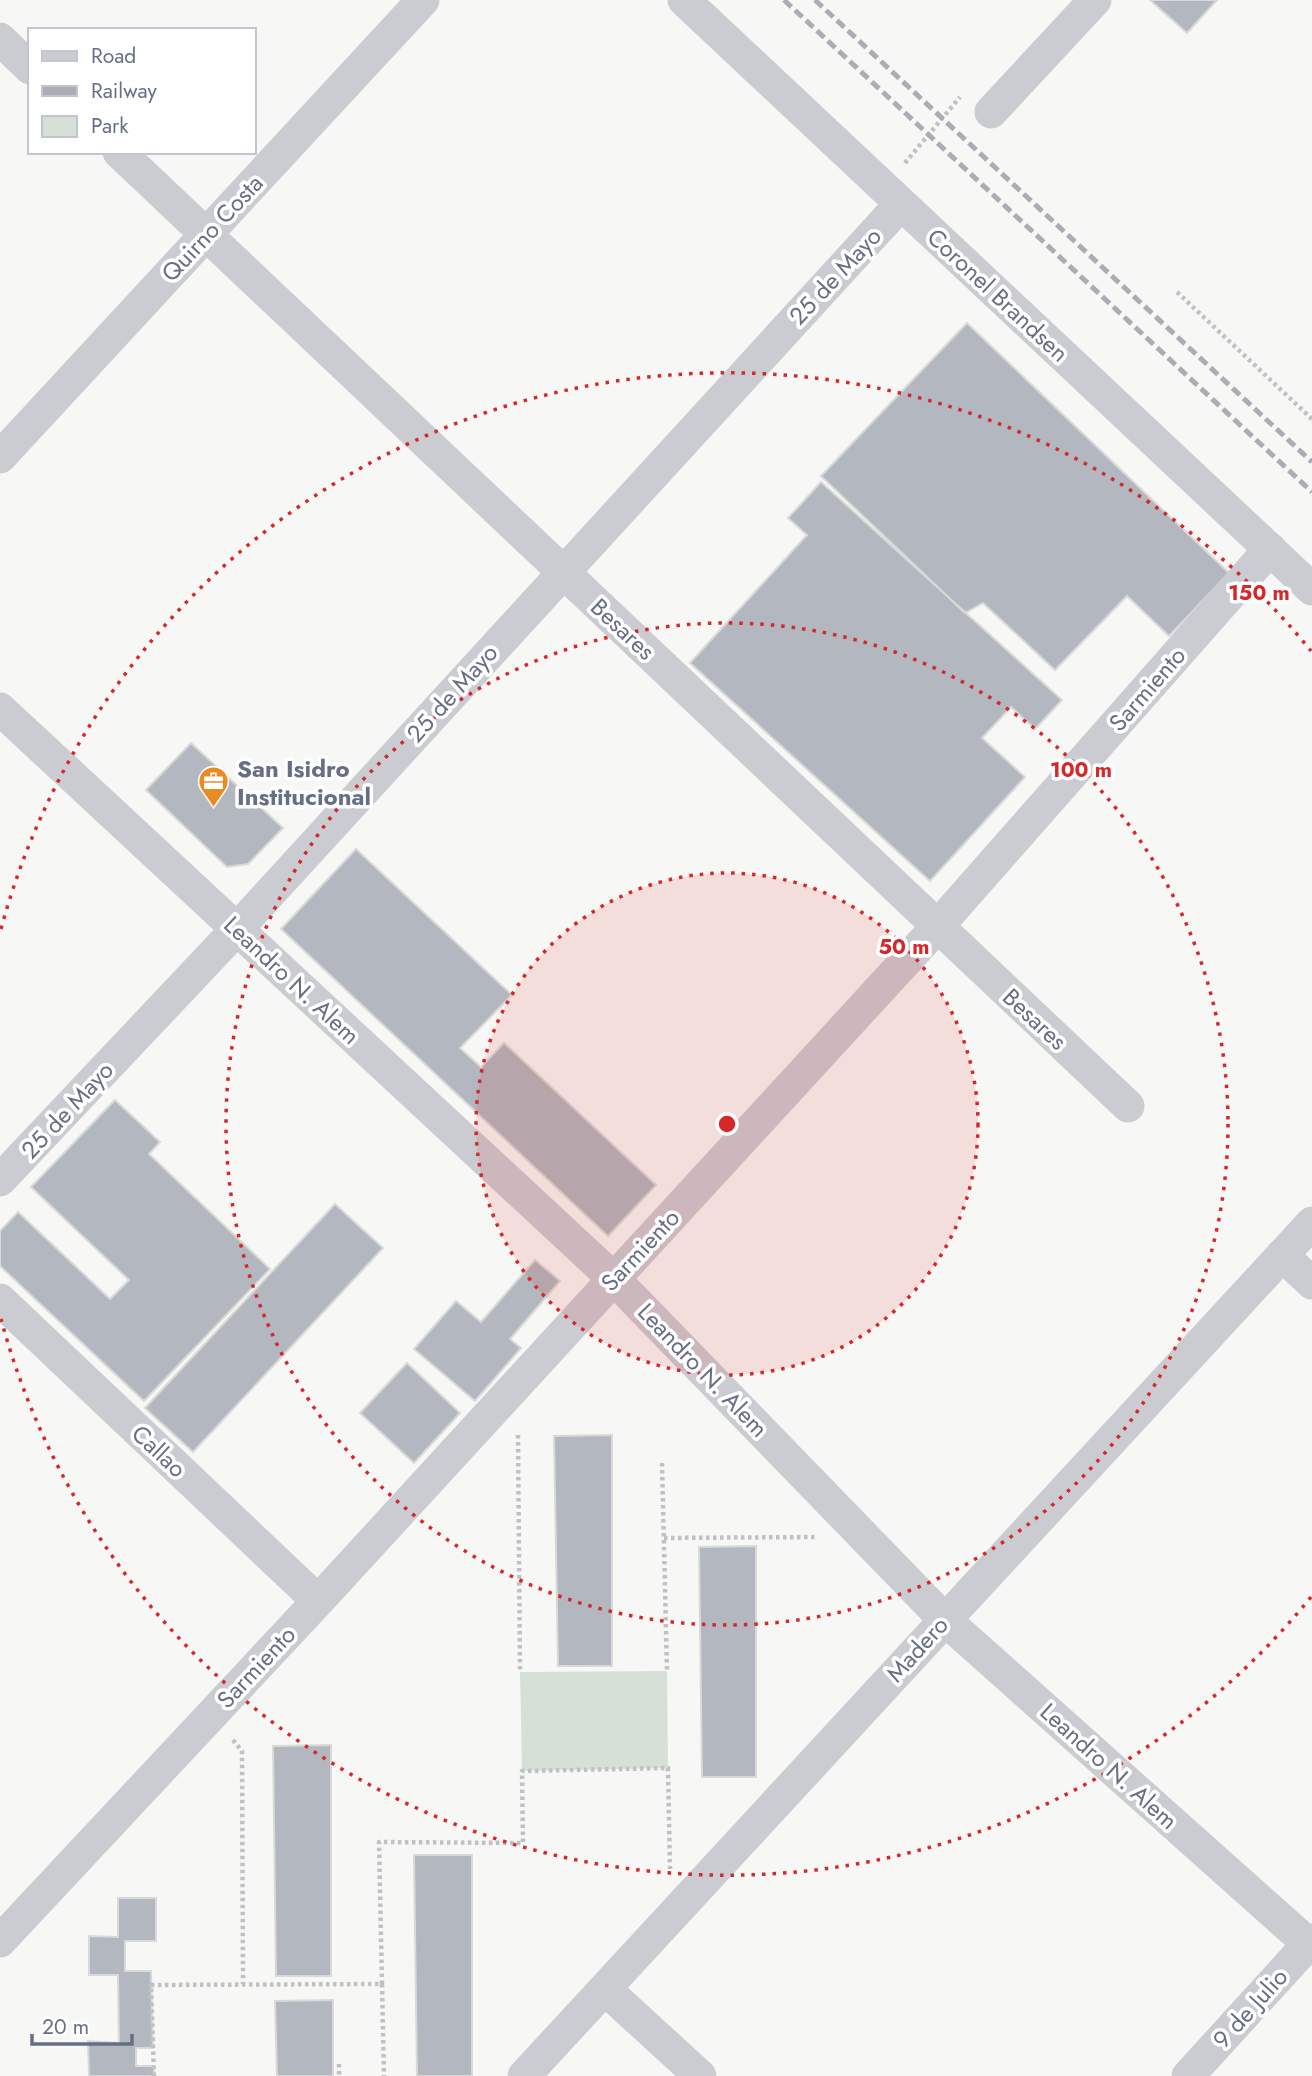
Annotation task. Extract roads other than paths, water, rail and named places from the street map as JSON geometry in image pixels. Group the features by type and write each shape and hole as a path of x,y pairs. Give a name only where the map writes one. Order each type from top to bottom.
{"street":[{"name":"Quirno Costa","path":"0,457 424,0"},
{"name":"Coronel Brandsen","path":"684,0 1312,589"},
{"path":"993,110 1095,0"},
{"path":"0,39 28,66"},
{"name":"Besares","path":"121,154 1128,1106"},
{"name":"25 de Mayo","path":"0,1180 237,929 562,572 892,196"},
{"name":"Sarmiento","path":"0,1941 318,1601 937,927 1270,549"},
{"name":"Leandro N. Alem","path":"0,709 614,1279 944,1619 1311,1943"},
{"name":"Madero","path":"524,2076 1312,1223"},
{"path":"1282,1255 1312,1283"},
{"name":"Callao","path":"0,1300 318,1601"},
{"name":"9 de Julio","path":"1188,2076 1311,1943"},
{"path":"606,1990 700,2076"}],"railway":[{"path":"784,0 1312,492"},
{"path":"815,0 1312,462"}],"place":[{"name":"San Isidro Institucional","path":"214,809"}]}
